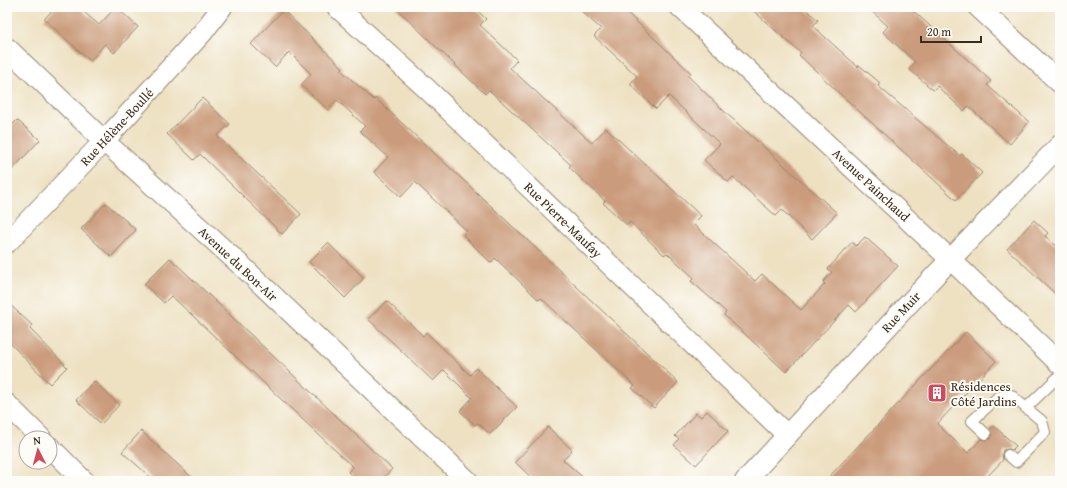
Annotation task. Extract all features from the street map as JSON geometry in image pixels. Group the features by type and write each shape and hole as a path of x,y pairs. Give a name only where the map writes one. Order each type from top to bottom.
{"street":[{"name":"Rue Hélène-Boullé","path":"7,243 104,141 203,32 222,7"},
{"name":"Rue Pierre-Maufay","path":"338,7 427,89 787,435"},
{"name":"Avenue Painchaud","path":"680,7 952,260 1060,364"},
{"path":"978,7 1060,83"},
{"name":"Avenue du Bon-Air","path":"7,48 104,141 244,268 468,481"},
{"name":"Rue Muir","path":"745,481 1060,145"},
{"path":"7,404 33,430"},
{"path":"58,455 84,481"}],"lane":[{"path":"1026,408 1060,375"},
{"path":"986,434 972,421 998,396 1011,395 1042,421 1045,432 1016,462 1008,455"}],"building":[{"path":"56,7 78,7 99,25 116,7 138,27 114,53 105,44 90,61 44,19"},
{"path":"395,7 474,7 486,19 480,25 517,60 510,68 592,143 606,128 701,216 693,224 755,281 762,274 801,310 825,284 823,282 832,272 828,269 852,242 856,246 865,237 898,266 856,312 849,305 786,372 724,315 726,312 691,281 694,278 667,253 664,255 630,222 627,225 603,203 605,201 569,167 571,165 489,90 485,94"},
{"path":"577,7 621,7 691,73 688,76 726,113 837,213 812,239 782,210 776,216 733,177 728,182 704,160 720,144 669,96 656,109 630,84 637,76 594,36 601,29"},
{"path":"749,7 803,7 818,20 813,26 858,67 859,65 880,83 878,86 960,156 962,154 982,173 956,200 799,55 801,53"},
{"path":"867,7 909,7 991,81 987,85 1029,122 1010,144 968,106 964,111 937,86 933,90 909,69 915,62 883,32 888,26"},
{"path":"283,10 343,68 341,70 374,100 375,98 678,382 654,408 632,388 635,386 541,298 539,300 495,258 491,263 463,235 467,231 415,182 401,197 374,172 388,157 360,131 365,126 337,100 328,110 301,85 311,74 289,52 275,67 251,44"},
{"path":"202,98 230,124 217,136 301,214 282,234 200,154 194,160 167,134"},
{"path":"17,120 40,140 7,175 7,130"},
{"path":"106,203 136,230 111,257 81,229"},
{"path":"1034,220 1048,233 1045,236 1060,249 1060,298 1007,249"},
{"path":"328,243 364,278 345,298 309,262"},
{"path":"170,258 392,469 381,481 358,481 348,472 353,467 177,301 171,296 164,303 144,284"},
{"path":"387,301 423,336 426,332 470,375 476,368 517,407 490,434 478,423 475,425 460,411 472,398 444,370 433,381 368,319"},
{"path":"7,302 33,326 30,329 67,367 50,384 7,340"},
{"name":"Résidences Côté Jardins","path":"966,332 996,361 937,424 968,453 981,439 990,439 992,435 990,429 994,426 1016,446 1012,450 1003,450 1003,460 983,481 825,481"},
{"path":"94,381 119,405 101,424 76,400"},
{"path":"707,411 728,431 696,465 674,445 679,439 675,436 696,413 701,417"},
{"path":"548,427 572,450 563,460 587,481 535,481 515,462"},
{"path":"141,431 196,481 155,481 122,452"}],"place":[{"name":"Résidences Côté Jardins","path":"937,393"}]}
